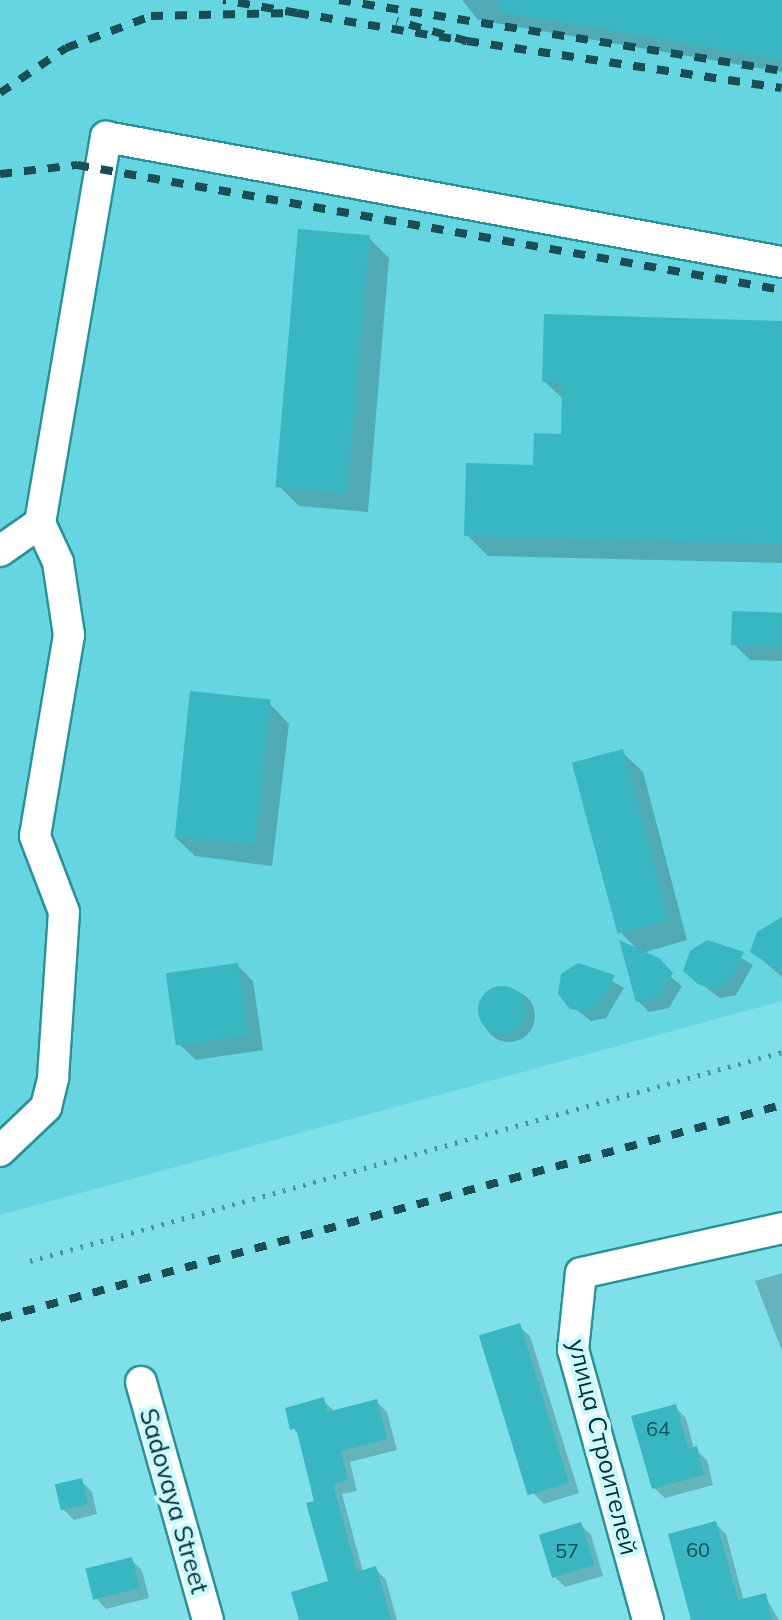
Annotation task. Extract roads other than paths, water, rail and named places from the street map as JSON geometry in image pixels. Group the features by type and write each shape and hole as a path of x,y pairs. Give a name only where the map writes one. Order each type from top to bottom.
{"street":[{"path":"0,1151 46,1107 53,1078 64,912 35,836 69,635 58,562 40,523 106,137 782,262"},
{"path":"0,551 40,523"},
{"name":"улица Строителей","path":"648,1620 573,1350 581,1272 782,1228"},
{"name":"Sadovaya Street","path":"141,1382 208,1620"}],"railway":[{"path":"0,93 66,48 151,16 297,13 223,0"},
{"path":"339,0 782,71"},
{"path":"297,13 467,41 397,21"},
{"path":"467,41 782,88"},
{"path":"0,174 77,165 782,290"},
{"path":"0,1318 782,1105"}]}
